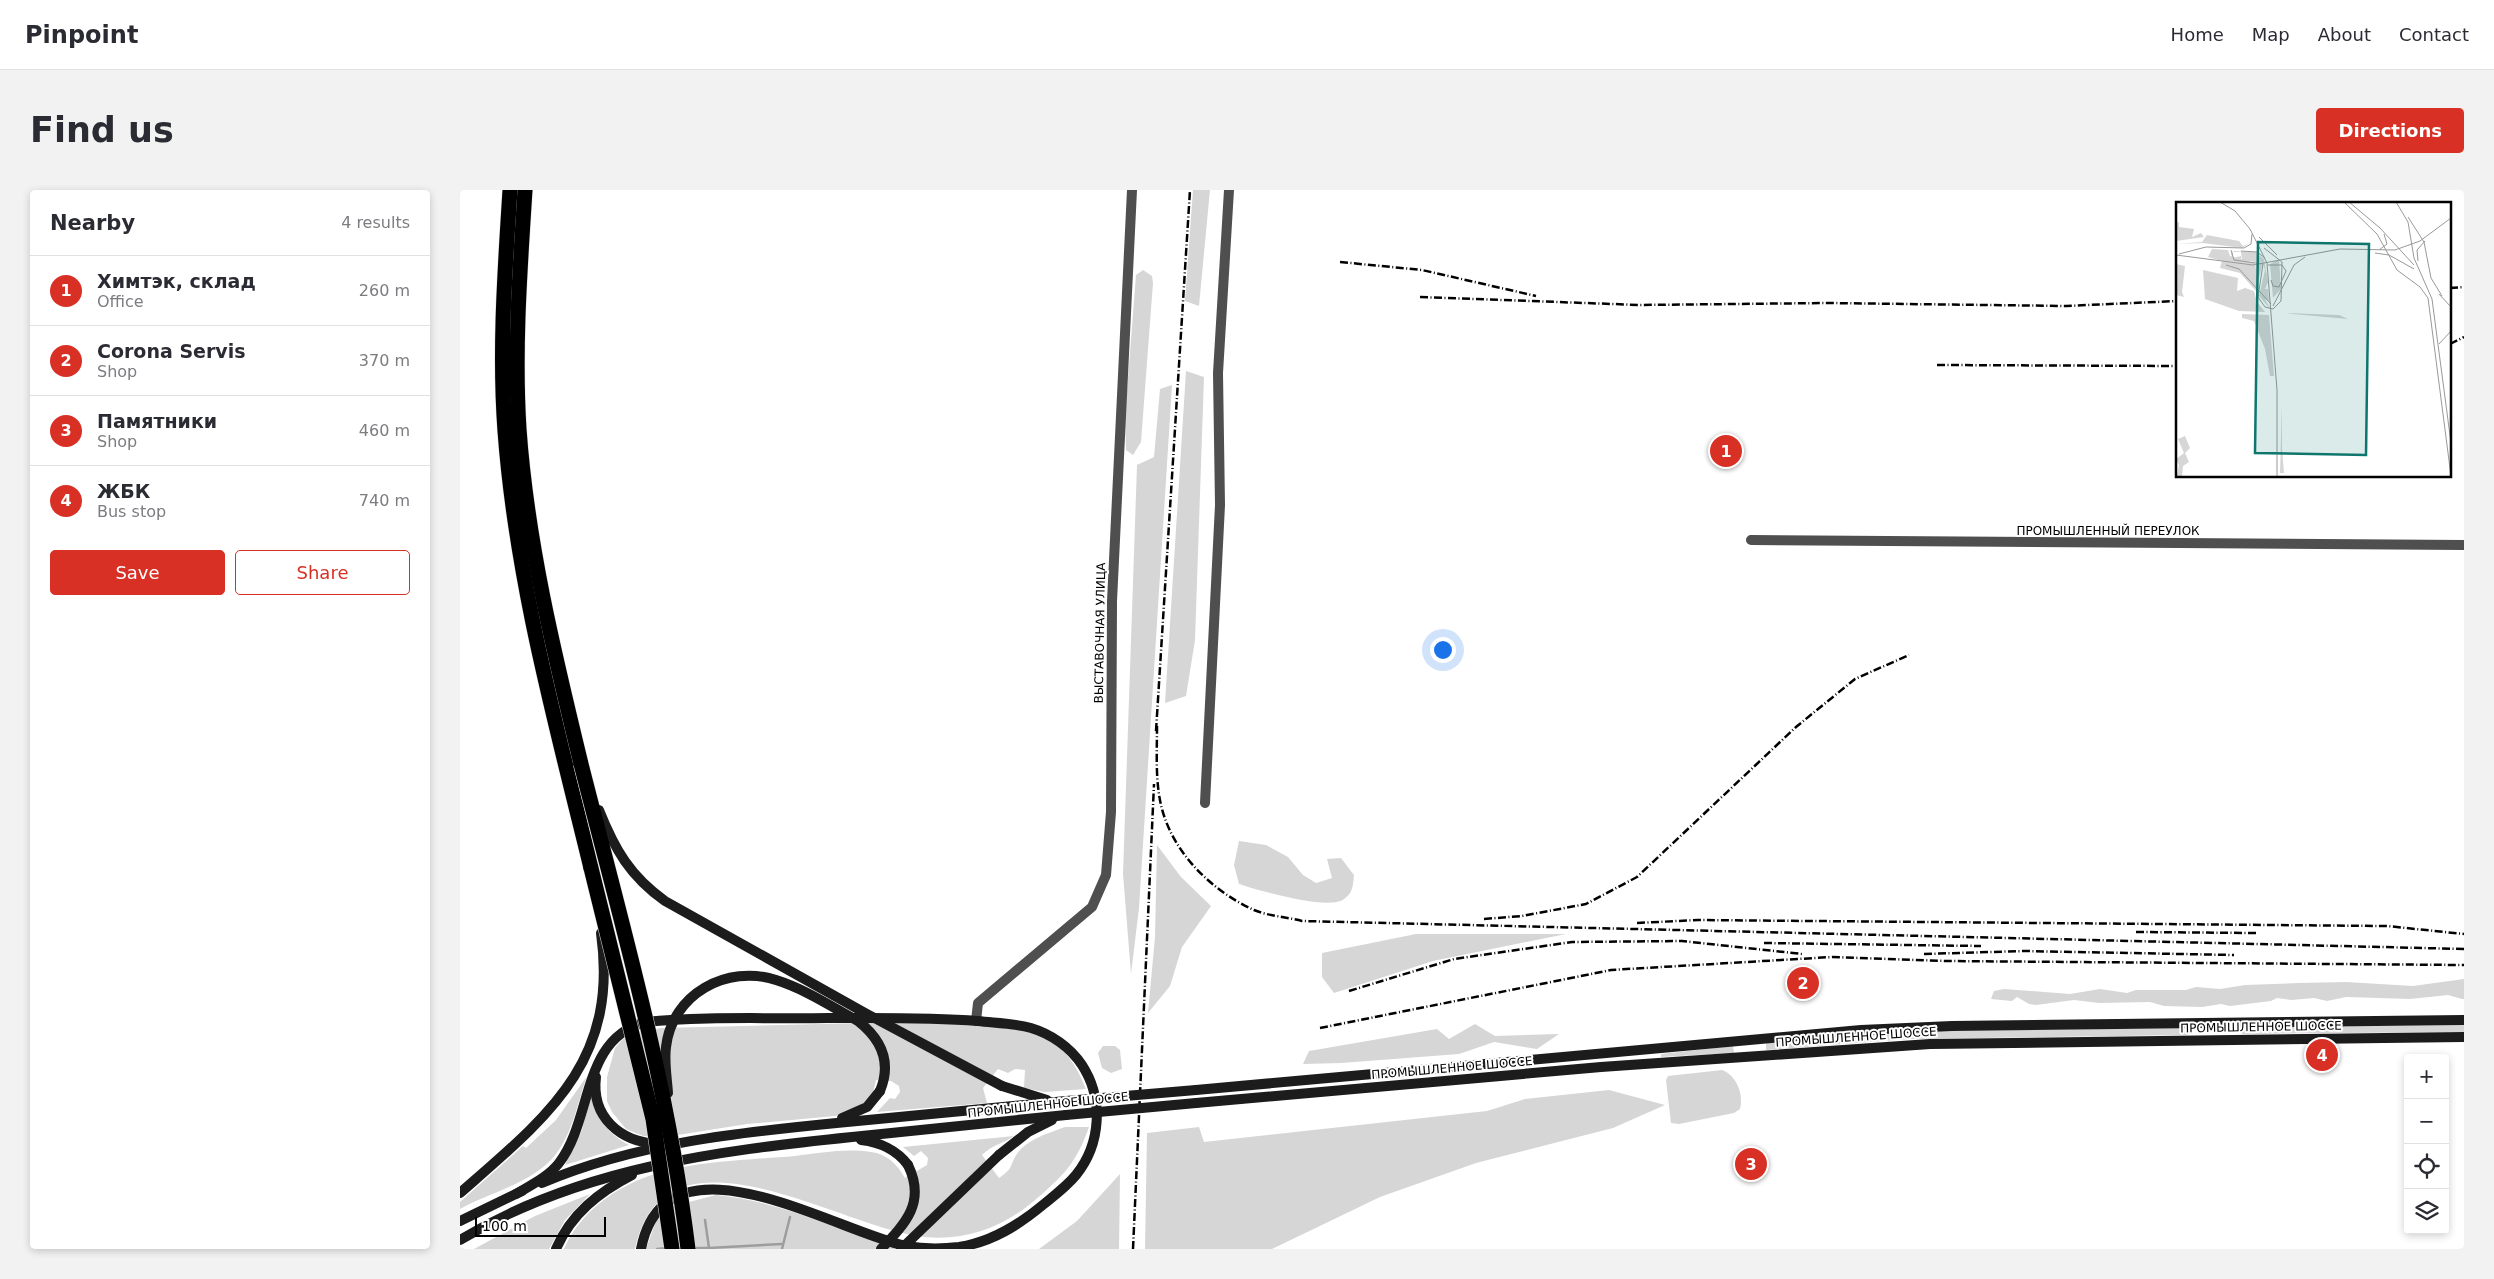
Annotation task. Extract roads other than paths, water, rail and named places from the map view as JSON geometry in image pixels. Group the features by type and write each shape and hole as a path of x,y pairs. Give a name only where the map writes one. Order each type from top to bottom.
{"highway":[{"path":"510,190 502,332 508,466 523,573 533,626 648,1095 663,1176 672,1249"},
{"path":"525,190 517,346 522,465 539,579 581,764 677,1146 688,1249"}],"main road":[{"path":"581,764 613,845 632,873 653,892 732,940 1002,1086 1029,1096 1066,1101"},
{"path":"460,1193 547,1114 573,1081 583,1063 597,1026 604,992 604,960 591,868"},
{"path":"599,1065 595,1091 598,1104 609,1124 627,1137 637,1141 677,1146 665,1059 672,1023 687,1001 704,987 722,979 749,975 778,980 858,1021 875,1036 884,1054 885,1073 880,1091 871,1103 858,1113 814,1125"},
{"path":"516,1194 549,1174 567,1151 573,1138 586,1095 599,1065 615,1037 628,1028 645,1022 911,1017 976,1021 1026,1027 1046,1033 1070,1051 1087,1073 1096,1102 1097,1115 1094,1140 1084,1164 1062,1189 1017,1224 976,1243 948,1248 905,1246 860,1232 765,1197 736,1191 710,1189 685,1193 667,1202 650,1222 641,1249"},
{"name":"ПРОМЫШЛЕННОЕ ШОССЕ","path":"460,1221 516,1194 593,1165 677,1146 814,1125 1861,1030 1952,1026 2464,1020"},
{"path":"2222,1022 2222,1040"},
{"name":"ПРОМЫШЛЕННОЕ ШОССЕ","path":"460,1240 521,1208 579,1186 656,1164 764,1146 1066,1115 1601,1067 1930,1044 2464,1037"},
{"path":"1741,1040 1742,1058"},
{"path":"901,1249 1000,1155 1028,1132 1043,1123 1066,1115"},
{"path":"845,1138 864,1140 886,1147 903,1158 915,1183 914,1205 904,1224 880,1249"},
{"path":"556,1249 569,1226 589,1202 618,1182 656,1164"}],"street":[{"name":"ВЫСТАВОЧНАЯ УЛИЦА","path":"976,1021 978,1003 1092,907 1106,875 1111,812 1112,602 1132,190"},
{"path":"1205,804 1220,505 1218,373 1229,190"},
{"name":"ПРОМЫШЛЕННЫЙ ПЕРЕУЛОК","path":"1752,540 2464,546"}],"waterway":[{"path":"782,1249 790,1217"},
{"path":"705,1220 709,1248 782,1244"},
{"path":"657,1249 667,1248"},
{"path":"693,1248 709,1248"}],"railway":[{"path":"1156,731 1190,190"},
{"path":"1340,262 1422,270 1536,296"},
{"path":"2452,288 2464,287"},
{"path":"1420,297 1640,305 1828,303 2066,306 2176,301"},
{"path":"2452,343 2464,337"},
{"path":"1937,365 2176,366"},
{"path":"1484,919 1522,916 1586,904 1637,877 1796,727 1855,679 1909,655"},
{"path":"1157,726 1158,789 1162,809 1168,825 1185,856 1210,882 1238,902 1259,912 1302,921 2464,949"},
{"path":"1133,1249 1154,784"},
{"path":"1637,923 1698,920 2387,926 2464,934"},
{"path":"2136,932 2256,933"},
{"path":"1349,991 1454,959 1572,942 1682,941 1802,954"},
{"path":"1764,943 1981,946"},
{"path":"1924,954 2024,951 2234,955"},
{"path":"1320,1028 1611,970 1832,957 1945,961 2464,965"}],"place":[{"name":"Химтэк, склад","path":"1726,451"},
{"name":"Corona Servis","path":"1803,983"},
{"name":"ЖБК","path":"2322,1055"},
{"name":"Памятники","path":"1751,1164"}]}
